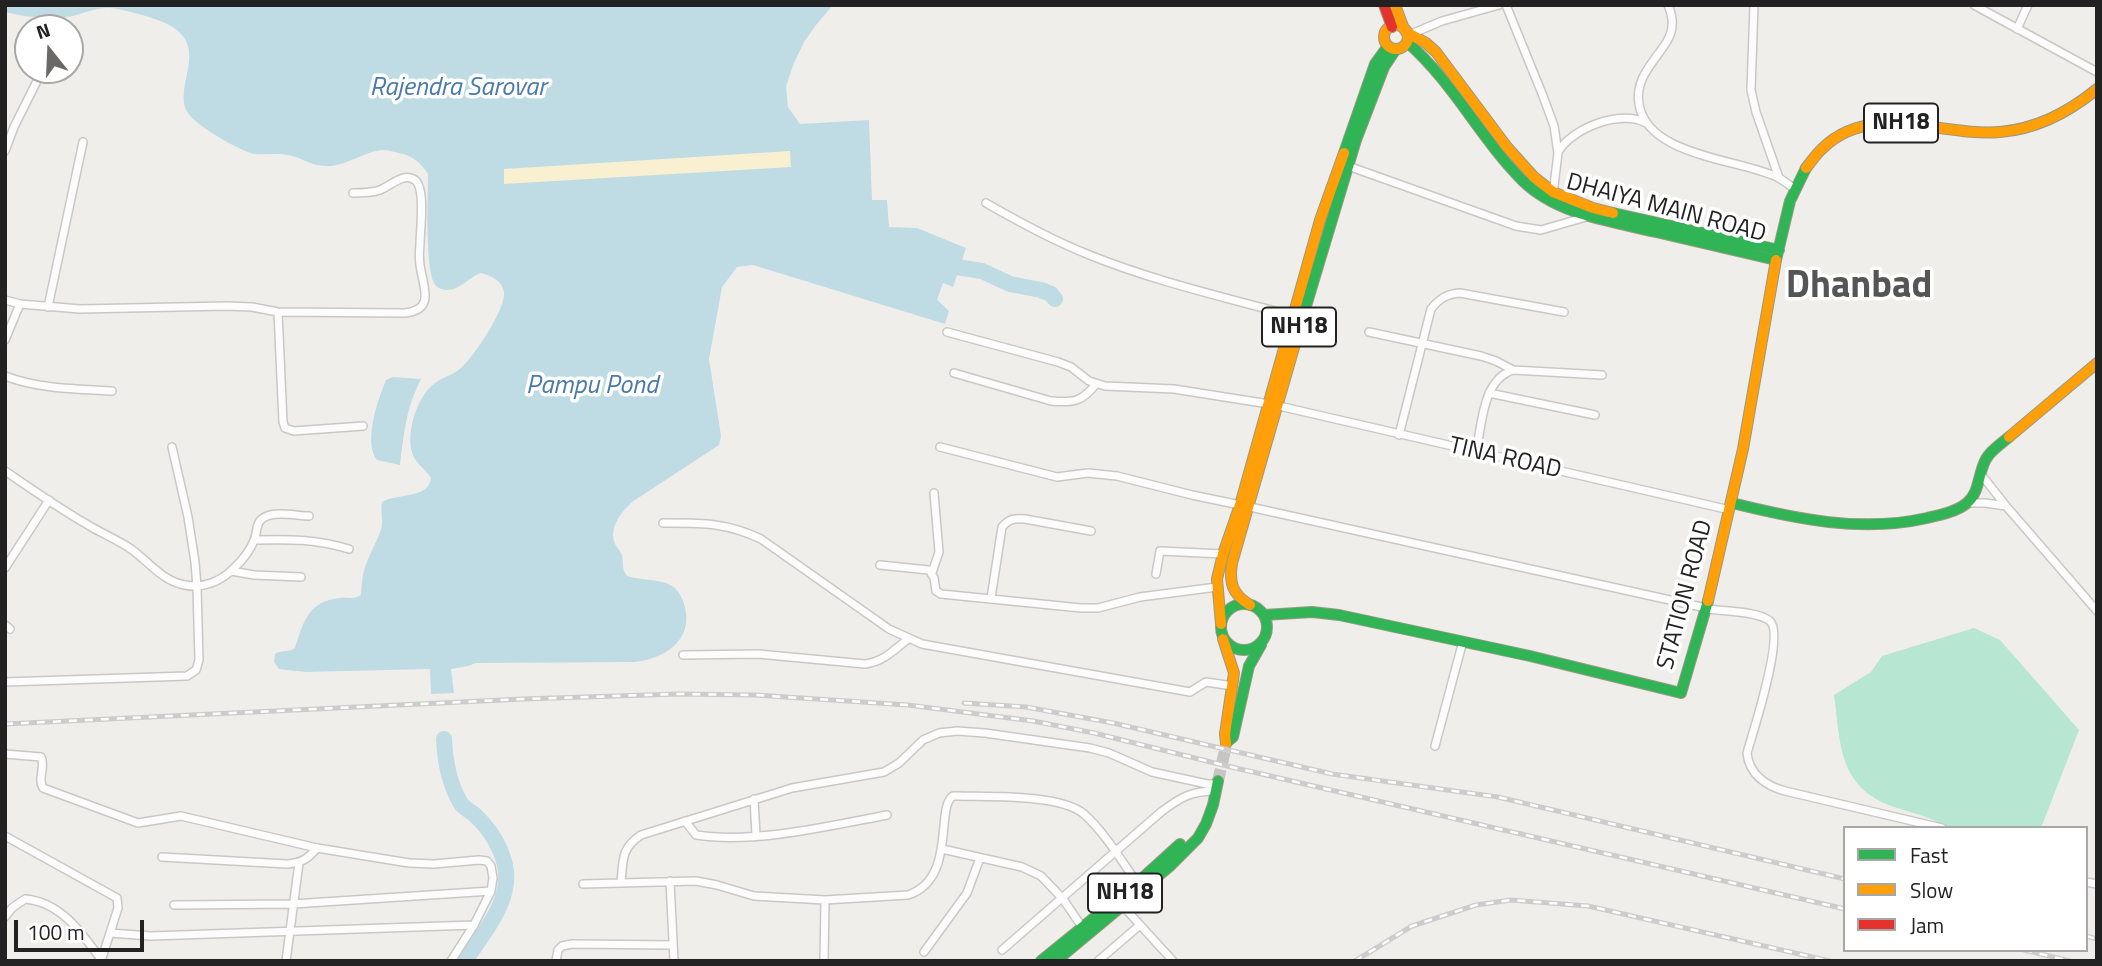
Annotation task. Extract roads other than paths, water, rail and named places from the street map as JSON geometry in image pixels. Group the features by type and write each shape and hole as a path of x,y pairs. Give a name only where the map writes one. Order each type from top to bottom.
{"main road":[{"path":"1384,5 1392,27 1398,26 1407,34"},
{"name":"DHAIYA MAIN ROAD","path":"1395,5 1407,34 1499,153 1522,180 1542,196 1778,255"},
{"name":"NH18","path":"1392,27 1384,37 1392,47"},
{"name":"NH18","path":"1274,405 1293,316 1342,153 1376,64 1392,47 1403,47 1407,34"},
{"name":"NH18","path":"1245,506 1223,554 1217,587 1222,630 1232,667 1233,686 1225,734 1227,744 1233,737 1251,660 1265,637 1267,626 1260,610 1234,594 1230,576 1245,506 1347,166 1392,47"},
{"name":"NH18","path":"1778,255 1795,189 1805,169 1825,146 1853,130 1892,123 1977,132 2007,132 2049,120 2068,111 2097,89"},
{"name":"DHAIYA MAIN ROAD","path":"1552,197 1563,208 1590,216 1778,255"},
{"name":"STATION ROAD","path":"1264,615 1312,612 1339,615 1463,641 1681,693 1706,609 1731,506 1778,255"},
{"path":"1731,506 1819,522 1876,527 1902,525 1948,512 1966,503 1975,493 1985,458 1992,451 2095,367"},
{"path":"1250,605 1238,605 1228,610 1222,630 1229,645 1240,650 1257,646 1265,637"},
{"name":"NH18","path":"1041,961 1082,927 1169,867 1198,838 1206,824 1218,785"},
{"name":"NH18","path":"1056,961 1137,883 1194,831 1206,824"}],"street":[{"path":"1407,34 1499,5"},
{"path":"1506,5 1550,113 1558,153 1552,197"},
{"path":"1648,124 1639,106 1639,90 1650,63 1671,34 1672,15 1668,5"},
{"path":"1754,5 1751,90 1779,178"},
{"path":"1974,5 2097,72"},
{"path":"2017,29 2028,5"},
{"path":"5,151 36,84"},
{"path":"1558,153 1576,133 1628,118 1641,120 1678,146 1779,178 1795,189"},
{"path":"48,307 83,142"},
{"path":"1347,166 1516,226 1541,230 1590,216"},
{"path":"5,300 48,307 93,309 244,306 278,312 415,312 423,305 426,295 420,260 419,184 415,180 404,178 378,191 353,193"},
{"path":"986,203 1036,231 1086,254 1189,288 1293,316"},
{"path":"1399,435 1431,309 1438,300 1448,294 1460,293 1563,312"},
{"path":"5,340 20,304"},
{"path":"278,312 285,428 294,431 363,426"},
{"path":"947,332 1058,362 1096,384 1088,395 1076,401 1051,401 954,373"},
{"path":"1369,332 1481,356 1513,370"},
{"path":"1476,452 1489,393 1496,379 1503,373 1513,370 1602,375"},
{"path":"5,376 46,387 111,391"},
{"name":"TINA ROAD","path":"1096,384 1174,389 1274,405 1399,435 1731,506"},
{"path":"1489,393 1595,415"},
{"path":"5,682 187,676 196,670 199,660 197,587 188,517 172,447"},
{"path":"940,447 1057,477 1088,473 1132,478 1192,495 1706,609 1752,614 1768,620 1775,636 1771,663 1747,753 1750,766 1760,779 1785,791 1934,826"},
{"path":"6,473 128,547 169,579 197,587 221,579 231,571 255,540 258,523 262,519 276,515 309,516"},
{"path":"1980,473 2097,611"},
{"path":"934,493 939,552 932,573 936,591 941,594 1098,608 1140,597 1217,587"},
{"path":"5,568 49,500"},
{"path":"1966,503 2006,506"},
{"path":"991,598 1002,527 1007,521 1014,518 1025,519 1091,531"},
{"path":"663,523 702,523 741,529 761,539 889,629 908,639 942,648 1190,692 1206,682 1233,686"},
{"path":"255,540 309,540 349,549"},
{"path":"1156,574 1160,551 1223,554"},
{"path":"880,565 929,570 932,573"},
{"path":"231,571 301,577"},
{"path":"682,655 758,654 865,664 884,659 908,639"},
{"path":"1435,746 1463,641"},
{"path":"621,883 624,855 630,843 641,835 801,786 884,772 899,764 923,740 939,733 985,733 1090,748 1109,753 1152,772 1218,785"},
{"path":"5,754 41,757 43,788 128,821 147,822 181,816 317,848 410,863 487,861 491,866 493,878 491,891 474,925 451,961"},
{"path":"1002,950 1180,798 1218,785"},
{"path":"583,884 696,881 717,884 754,896 825,900 897,896 917,892 925,885 943,849 946,803 953,796 1046,800 1068,804 1083,813 1115,851 1137,883"},
{"path":"754,799 756,835"},
{"path":"685,821 696,835 756,835 799,831 887,815"},
{"path":"5,836 117,898 118,908 101,961"},
{"path":"162,857 287,864 299,863 317,848"},
{"path":"943,849 1022,867 1041,876 1063,898 1082,927"},
{"path":"924,953 967,893 980,858"},
{"path":"286,961 299,863"},
{"path":"670,881 674,961"},
{"path":"174,905 293,904 491,891"},
{"path":"5,917 25,899 54,906 85,938 101,961"},
{"path":"824,961 825,900"},
{"path":"1119,903 1173,961"},
{"path":"110,933 151,936 474,925"},
{"path":"1098,961 1140,925"},
{"path":"556,961 558,950 562,946 572,944 673,945"}],"water":[{"name":"Pampu Pond","path":"5,5 833,5 804,42 794,63 786,86 788,107 800,124 869,120 872,200 887,200 889,227 917,228 966,248 953,287 943,283 937,300 949,311 945,324 753,265 737,267 722,287 709,359 721,436 719,445 632,502 615,524 614,541 622,555 627,576 670,585 682,599 686,613 683,633 678,642 663,654 633,662 476,663 451,669 454,693 431,694 430,669 306,672 279,669 274,662 275,654 295,648 304,622 314,609 329,600 361,595 365,566 381,530 382,502 419,492 429,485 431,478 415,460 412,452 414,415 429,389 456,372 474,353 500,309 503,288 495,279 481,273 453,289 442,289 434,283 428,247 428,174 412,158 383,150 326,166 291,156 248,152 209,131 188,113 184,92 188,46 182,35 171,26 159,20 110,8 79,14 5,12","holes":["790,151 791,167 504,184 504,169"]},
{"path":"393,377 421,379 404,431 400,465 377,460 371,443 379,398 386,380"}],"waterway":[{"path":"939,264 982,271 1010,284 1041,290 1055,299"},
{"path":"444,739 448,772 456,795 489,831 500,850 506,869 505,889 499,908 465,961"}],"tunnel":[{"path":"1218,781 1226,746"}],"railway":[{"path":"5,724 678,694 755,695 908,705 1033,721 1094,733 1843,909"},
{"path":"964,703 1026,707 1113,723 1332,774 1498,797 1843,879"},
{"path":"1355,961 1412,926 1476,905 1511,900 1588,906 1830,961"},
{"path":"2088,937 2097,939"},
{"path":"2032,952 2070,961"}],"district":[{"name":"Dhanbad","path":"1859,288"}],"water label":[{"name":"Rajendra Sarovar","path":"458,89"}]}
